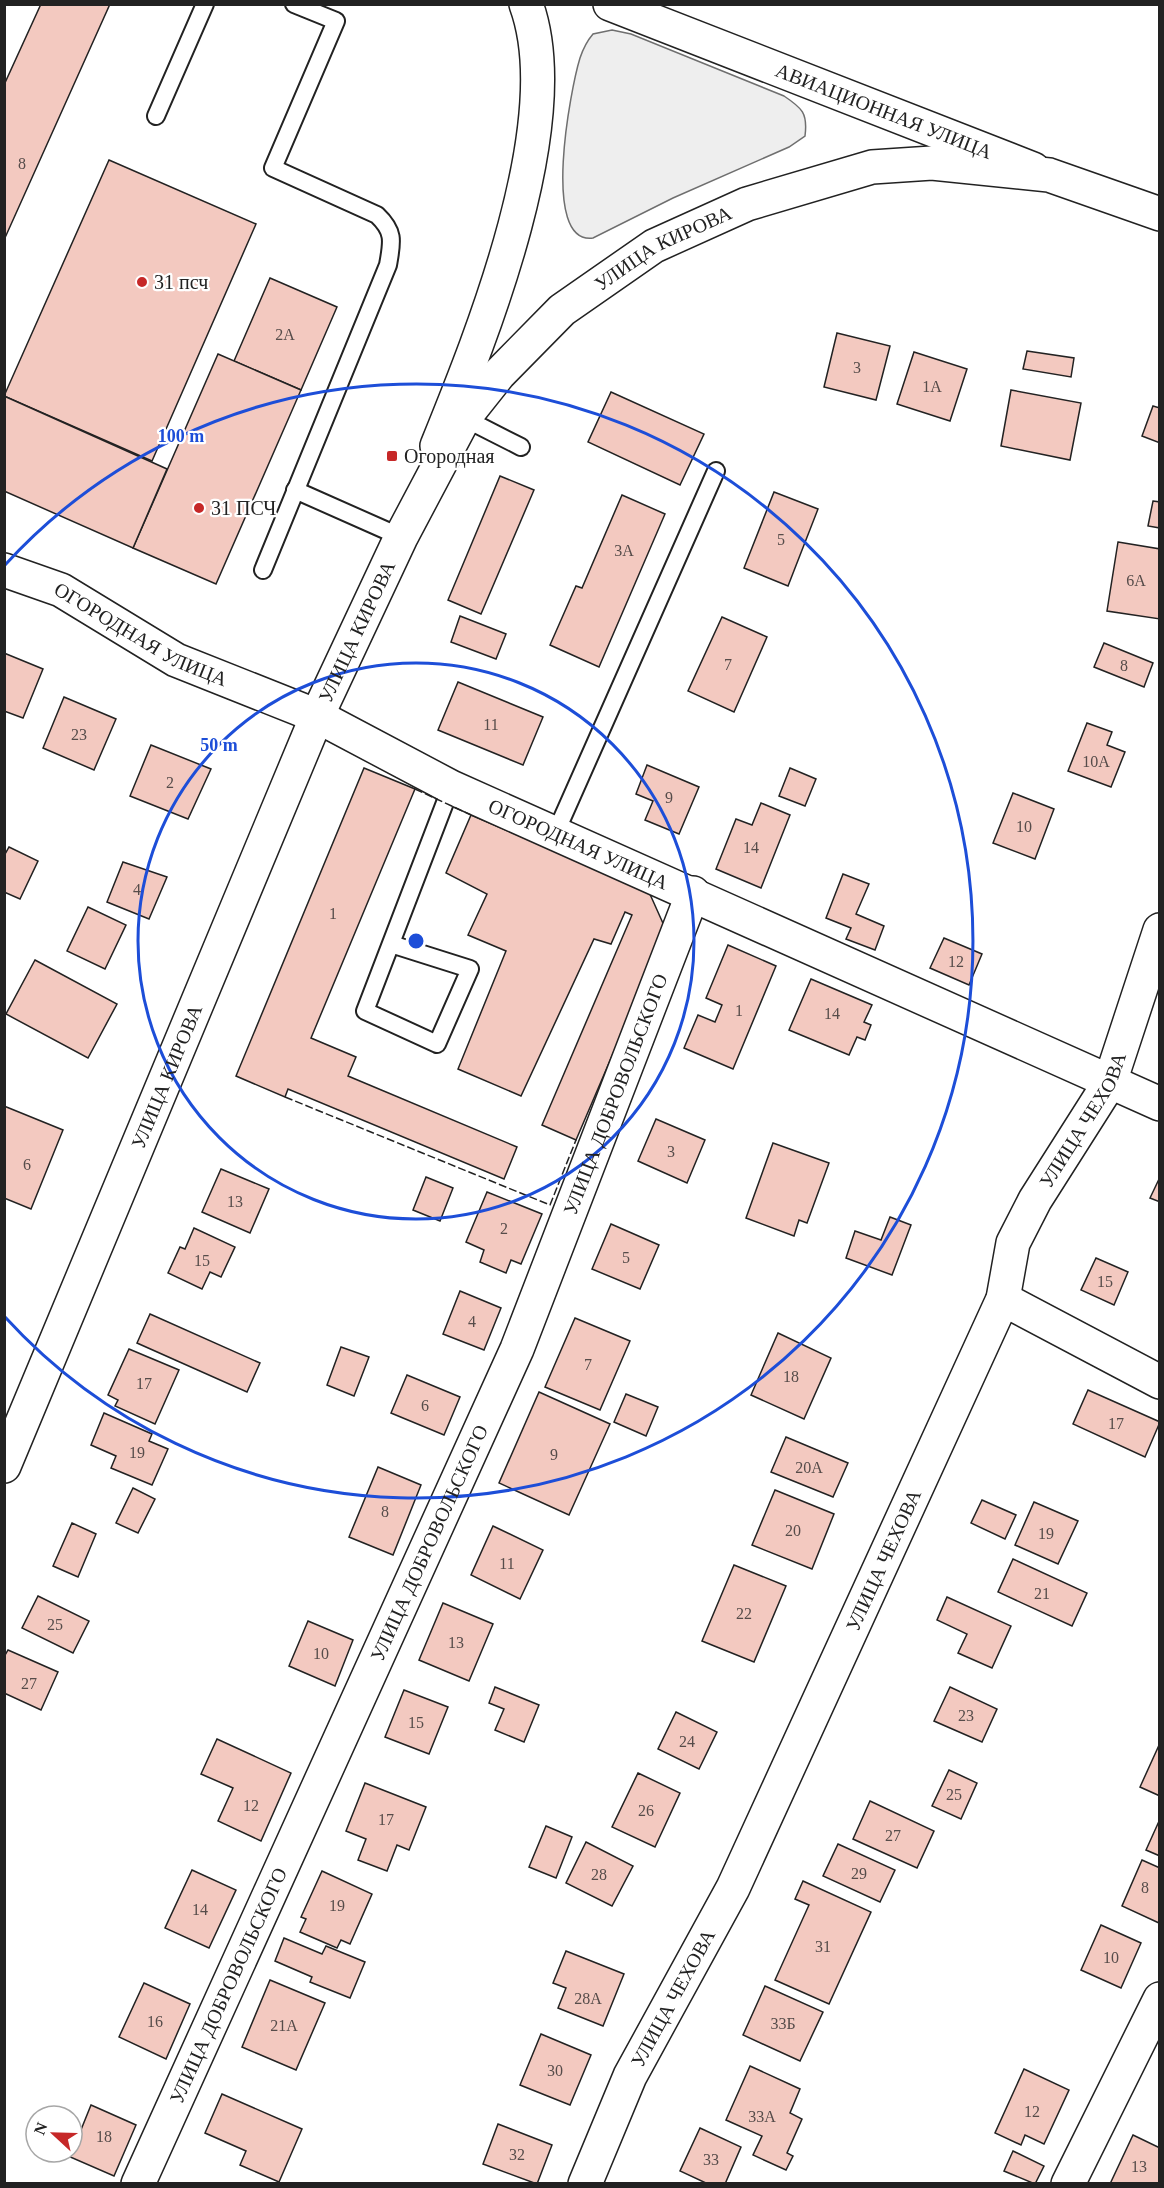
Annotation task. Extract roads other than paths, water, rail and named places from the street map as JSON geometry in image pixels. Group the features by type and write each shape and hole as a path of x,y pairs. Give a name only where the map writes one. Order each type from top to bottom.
{"street":[{"path":"401,537 484,327 507,254 527,171 535,105 536,51 526,4"},
{"name":"АВИАЦИОННАЯ УЛИЦА","path":"610,4 1049,175 1160,214"},
{"name":"УЛИЦА КИРОВА","path":"4,1466 316,716 401,537 464,418 499,374 562,310 654,246 747,204 872,167 932,163 1049,175"},
{"name":"ОГОРОДНАЯ УЛИЦА","path":"4,570 60,590 176,660 316,716 451,787 693,893 1160,1104"},
{"name":"УЛИЦА ДОБРОВОЛЬСКОГО","path":"138,2184 517,1350 693,893"},
{"name":"УЛИЦА ЧЕХОВА","path":"585,2184 630,2076 733,1888 1002,1299 1012,1243 1035,1200 1110,1082 1160,930"},
{"path":"1002,1299 1160,1382"},
{"path":"1068,2184 1160,1999"}],"lane":[{"path":"156,116 205,4"},
{"path":"263,570 388,265 392,242 388,226 376,215 273,168 336,21 294,4"},
{"path":"464,418 521,447"},
{"path":"556,832 716,471"},
{"path":"295,490 401,537"},
{"path":"391,944 470,969 437,1044 365,1011 451,787"}],"place":[{"name":"31 псч","path":"142,282"},
{"name":"Огородная","path":"392,456"},
{"name":"31 ПСЧ","path":"199,508"}]}
